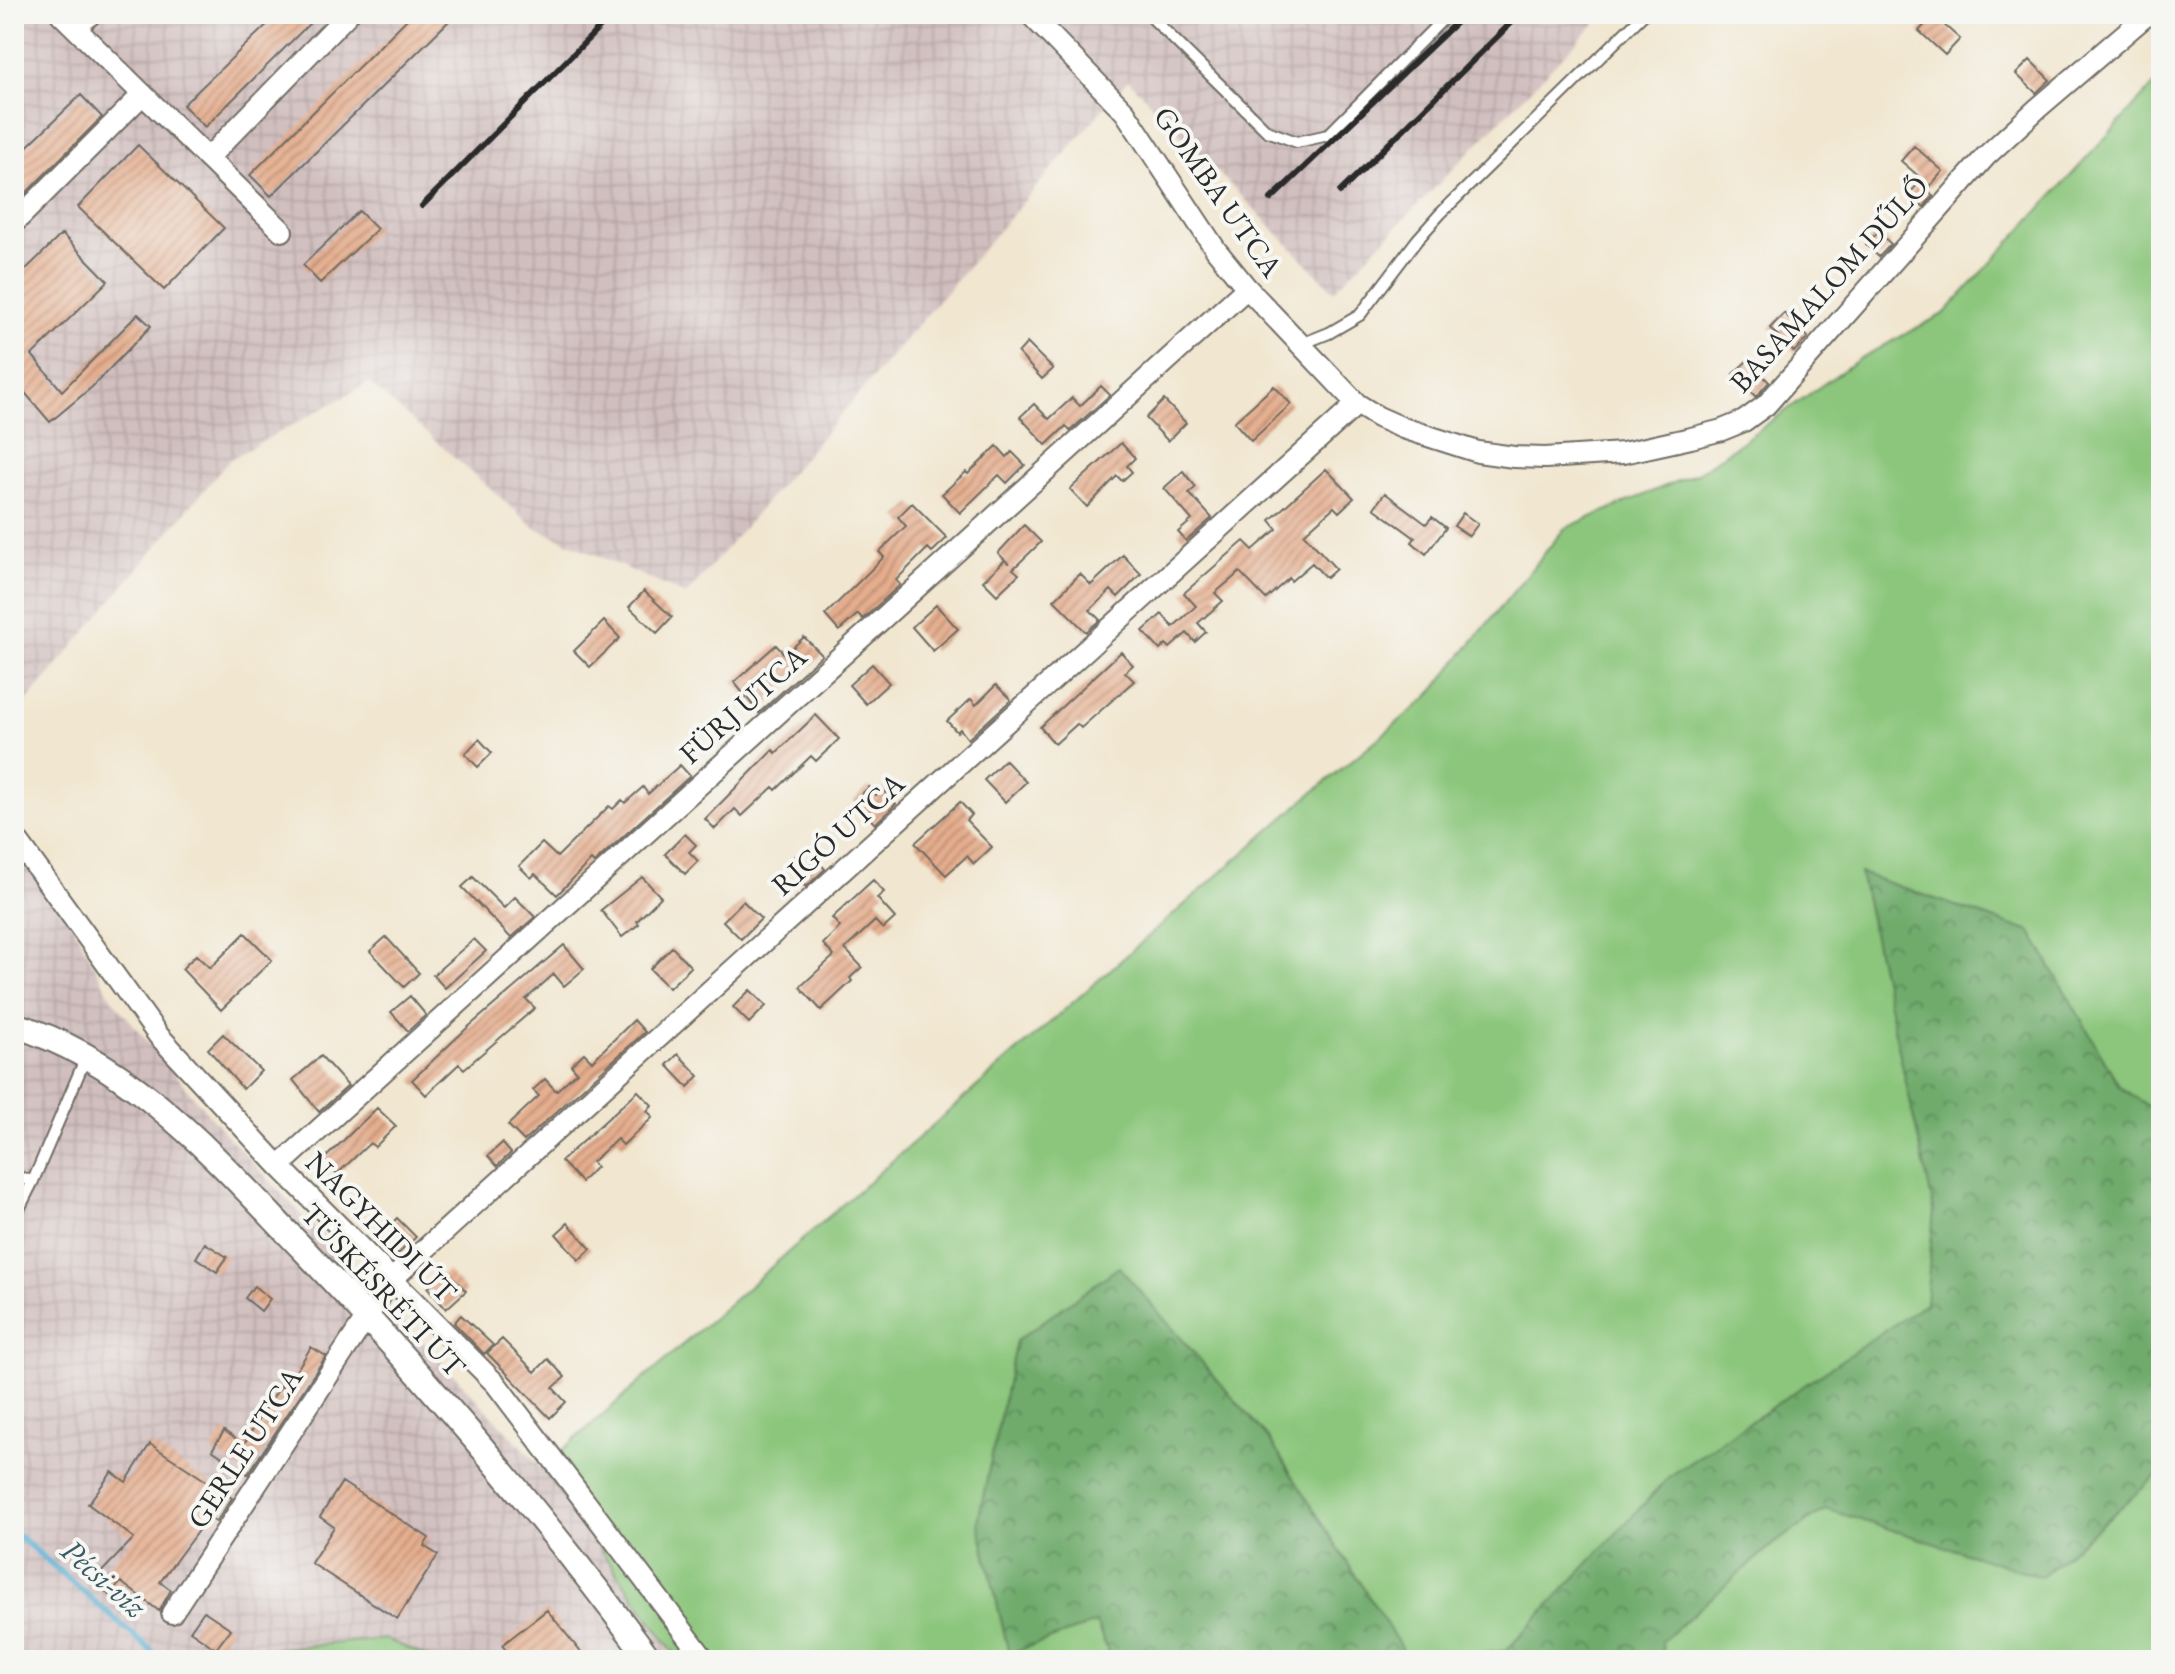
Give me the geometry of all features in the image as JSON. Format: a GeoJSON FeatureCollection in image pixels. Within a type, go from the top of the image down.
{"type":"FeatureCollection","features":[{"type":"Feature","properties":{"kind":"street"},"geometry":{"type":"LineString","coordinates":[[208,158],[348,14]]}},
{"type":"Feature","properties":{"kind":"street","name":"GOMBA UTCA"},"geometry":{"type":"LineString","coordinates":[[1030,14],[1125,112],[1216,250],[1299,345],[1357,404],[1403,428],[1445,442]]}},
{"type":"Feature","properties":{"kind":"street","name":"BASAMALOM DŰLŐ"},"geometry":{"type":"LineString","coordinates":[[1445,442],[1478,452],[1514,457],[1623,453],[1722,430],[1744,421],[1773,398],[1986,156],[2148,14]]}},
{"type":"Feature","properties":{"kind":"street"},"geometry":{"type":"LineString","coordinates":[[76,19],[143,94],[282,231]]}},
{"type":"Feature","properties":{"kind":"street"},"geometry":{"type":"LineString","coordinates":[[14,223],[143,94]]}},
{"type":"Feature","properties":{"kind":"street","name":"FÜRJ UTCA"},"geometry":{"type":"LineString","coordinates":[[279,1166],[1247,288]]}},
{"type":"Feature","properties":{"kind":"street","name":"RIGÓ UTCA"},"geometry":{"type":"LineString","coordinates":[[368,1317],[391,1280],[1357,404]]}},
{"type":"Feature","properties":{"kind":"street","name":"NAGYHIDI ÚT"},"geometry":{"type":"LineString","coordinates":[[14,836],[158,1035],[279,1166],[496,1384],[705,1660]]}},
{"type":"Feature","properties":{"kind":"street","name":"TÜSKÉSRÉTI ÚT"},"geometry":{"type":"LineString","coordinates":[[14,1025],[86,1057],[140,1092],[177,1122],[368,1317],[487,1451],[553,1531],[650,1660]]}},
{"type":"Feature","properties":{"kind":"street","name":"GERLE UTCA"},"geometry":{"type":"LineString","coordinates":[[172,1613],[368,1317]]}},
{"type":"Feature","properties":{"kind":"lane"},"geometry":{"type":"LineString","coordinates":[[1148,14],[1267,131],[1297,142],[1328,135],[1448,14]]}},
{"type":"Feature","properties":{"kind":"lane"},"geometry":{"type":"LineString","coordinates":[[1299,345],[1329,333],[1360,315],[1440,214],[1644,14]]}},
{"type":"Feature","properties":{"kind":"lane"},"geometry":{"type":"LineString","coordinates":[[14,1219],[86,1057]]}},
{"type":"Feature","properties":{"kind":"lane"},"geometry":{"type":"LineString","coordinates":[[14,1176],[33,1181]]}},
{"type":"Feature","properties":{"kind":"shaded area"},"geometry":{"type":"Polygon","coordinates":[[[14,14],[1604,14],[1334,291],[1128,80],[686,595],[534,527],[369,383],[230,459],[14,717],[14,14]]]}},
{"type":"Feature","properties":{"kind":"shaded area"},"geometry":{"type":"Polygon","coordinates":[[[14,814],[112,999],[220,1128],[542,1468],[679,1660],[434,1660],[386,1639],[190,1656],[187,1660],[14,1660],[14,814]]]}},
{"type":"Feature","properties":{"kind":"green space"},"geometry":{"type":"Polygon","coordinates":[[[2161,77],[2161,1660],[679,1660],[542,1468],[1305,799],[1427,698],[1565,528],[1699,472],[1859,359],[1945,313],[2161,77]]]}},
{"type":"Feature","properties":{"kind":"green space"},"geometry":{"type":"Polygon","coordinates":[[[1860,873],[2031,932],[2120,1087],[2161,1115],[2161,1472],[2041,1577],[1826,1509],[1772,1545],[1662,1641],[1663,1660],[1409,1660],[1506,1651],[1670,1476],[1926,1303],[1934,1210],[1860,873]]]}},
{"type":"Feature","properties":{"kind":"green space"},"geometry":{"type":"Polygon","coordinates":[[[1119,1267],[1269,1439],[1409,1660],[1102,1660],[1108,1651],[1096,1623],[1009,1654],[978,1521],[1016,1341],[1119,1267]]]}},
{"type":"Feature","properties":{"kind":"green space"},"geometry":{"type":"Polygon","coordinates":[[[386,1639],[434,1660],[187,1660],[189,1656],[386,1639]]]}},
{"type":"Feature","properties":{"kind":"building"},"geometry":{"type":"Polygon","coordinates":[[[278,14],[319,14],[205,127],[183,105],[278,14]]]}},
{"type":"Feature","properties":{"kind":"building"},"geometry":{"type":"Polygon","coordinates":[[[412,14],[456,14],[271,196],[250,175],[412,14]]]}},
{"type":"Feature","properties":{"kind":"building"},"geometry":{"type":"Polygon","coordinates":[[[1933,15],[1960,39],[1945,55],[1919,31],[1933,15]]]}},
{"type":"Feature","properties":{"kind":"building"},"geometry":{"type":"Polygon","coordinates":[[[2030,60],[2050,80],[2036,93],[2016,74],[2030,60]]]}},
{"type":"Feature","properties":{"kind":"building"},"geometry":{"type":"Polygon","coordinates":[[[81,95],[102,117],[14,205],[14,159],[81,95]]]}},
{"type":"Feature","properties":{"kind":"building"},"geometry":{"type":"Polygon","coordinates":[[[138,145],[224,228],[164,290],[78,207],[138,145]]]}},
{"type":"Feature","properties":{"kind":"building"},"geometry":{"type":"Polygon","coordinates":[[[1914,146],[1943,171],[1930,186],[1901,161],[1914,146]]]}},
{"type":"Feature","properties":{"kind":"building"},"geometry":{"type":"Polygon","coordinates":[[[1919,183],[1933,196],[1924,207],[1909,194],[1919,183]]]}},
{"type":"Feature","properties":{"kind":"building"},"geometry":{"type":"Polygon","coordinates":[[[359,211],[377,229],[320,283],[303,265],[359,211]]]}},
{"type":"Feature","properties":{"kind":"building"},"geometry":{"type":"Polygon","coordinates":[[[1878,232],[1891,244],[1879,257],[1866,245],[1878,232]]]}},
{"type":"Feature","properties":{"kind":"building"},"geometry":{"type":"Polygon","coordinates":[[[62,234],[108,281],[32,355],[62,391],[138,314],[151,326],[92,387],[50,422],[14,380],[14,281],[62,234]]]}},
{"type":"Feature","properties":{"kind":"building"},"geometry":{"type":"Polygon","coordinates":[[[1784,313],[1808,337],[1794,352],[1770,328],[1784,313]]]}},
{"type":"Feature","properties":{"kind":"building"},"geometry":{"type":"Polygon","coordinates":[[[1027,343],[1053,369],[1042,379],[1018,353],[1027,343]]]}},
{"type":"Feature","properties":{"kind":"building"},"geometry":{"type":"Polygon","coordinates":[[[1748,360],[1769,382],[1756,397],[1733,374],[1748,360]]]}},
{"type":"Feature","properties":{"kind":"building"},"geometry":{"type":"Polygon","coordinates":[[[1101,386],[1110,395],[1070,431],[1066,426],[1046,445],[1020,417],[1034,404],[1049,419],[1072,398],[1080,406],[1101,386]]]}},
{"type":"Feature","properties":{"kind":"building"},"geometry":{"type":"Polygon","coordinates":[[[1274,386],[1291,404],[1251,441],[1234,422],[1274,386]]]}},
{"type":"Feature","properties":{"kind":"building"},"geometry":{"type":"Polygon","coordinates":[[[1164,400],[1186,423],[1168,441],[1146,418],[1164,400]]]}},
{"type":"Feature","properties":{"kind":"building"},"geometry":{"type":"Polygon","coordinates":[[[1121,443],[1135,458],[1127,466],[1132,472],[1122,481],[1117,476],[1087,507],[1070,489],[1121,443]]]}},
{"type":"Feature","properties":{"kind":"building"},"geometry":{"type":"Polygon","coordinates":[[[997,446],[1007,457],[1012,452],[1025,465],[1007,483],[999,475],[960,513],[942,494],[997,446]]]}},
{"type":"Feature","properties":{"kind":"building"},"geometry":{"type":"Polygon","coordinates":[[[1326,469],[1354,498],[1339,512],[1334,507],[1304,534],[1336,569],[1326,578],[1312,563],[1266,599],[1240,572],[1215,593],[1223,601],[1198,623],[1206,632],[1195,642],[1187,633],[1170,648],[1166,644],[1160,650],[1143,631],[1162,614],[1173,627],[1196,606],[1184,593],[1244,541],[1253,550],[1277,529],[1270,520],[1326,469]]]}},
{"type":"Feature","properties":{"kind":"building"},"geometry":{"type":"Polygon","coordinates":[[[1183,471],[1196,487],[1189,493],[1212,518],[1186,541],[1178,532],[1192,520],[1164,488],[1183,471]]]}},
{"type":"Feature","properties":{"kind":"building"},"geometry":{"type":"Polygon","coordinates":[[[1385,493],[1426,524],[1432,517],[1446,528],[1426,554],[1412,542],[1415,538],[1374,508],[1385,493]]]}},
{"type":"Feature","properties":{"kind":"building"},"geometry":{"type":"Polygon","coordinates":[[[912,503],[947,538],[932,552],[928,548],[896,580],[900,585],[863,619],[858,614],[839,631],[825,615],[884,557],[879,552],[906,526],[898,517],[912,503]]]}},
{"type":"Feature","properties":{"kind":"building"},"geometry":{"type":"Polygon","coordinates":[[[1463,513],[1478,524],[1469,536],[1454,526],[1463,513]]]}},
{"type":"Feature","properties":{"kind":"building"},"geometry":{"type":"Polygon","coordinates":[[[1024,525],[1041,542],[1013,569],[1019,574],[997,595],[983,581],[1005,560],[998,553],[1024,525]]]}},
{"type":"Feature","properties":{"kind":"building"},"geometry":{"type":"Polygon","coordinates":[[[1123,555],[1141,574],[1118,597],[1111,590],[1090,610],[1100,620],[1086,632],[1054,600],[1080,574],[1091,585],[1123,555]]]}},
{"type":"Feature","properties":{"kind":"building"},"geometry":{"type":"Polygon","coordinates":[[[644,591],[672,617],[657,633],[629,607],[644,591]]]}},
{"type":"Feature","properties":{"kind":"building"},"geometry":{"type":"Polygon","coordinates":[[[936,605],[958,629],[933,651],[912,627],[936,605]]]}},
{"type":"Feature","properties":{"kind":"building"},"geometry":{"type":"Polygon","coordinates":[[[604,621],[620,638],[590,667],[574,651],[604,621]]]}},
{"type":"Feature","properties":{"kind":"building"},"geometry":{"type":"Polygon","coordinates":[[[804,637],[822,655],[759,713],[734,682],[776,645],[785,655],[804,637]]]}},
{"type":"Feature","properties":{"kind":"building"},"geometry":{"type":"Polygon","coordinates":[[[1121,652],[1133,665],[1125,672],[1134,681],[1081,728],[1077,724],[1055,744],[1040,727],[1121,652]]]}},
{"type":"Feature","properties":{"kind":"building"},"geometry":{"type":"Polygon","coordinates":[[[872,664],[889,683],[866,704],[849,685],[872,664]]]}},
{"type":"Feature","properties":{"kind":"building"},"geometry":{"type":"Polygon","coordinates":[[[996,685],[1011,700],[968,739],[960,729],[957,732],[947,721],[971,699],[976,705],[996,685]]]}},
{"type":"Feature","properties":{"kind":"building"},"geometry":{"type":"Polygon","coordinates":[[[816,715],[839,739],[816,761],[811,756],[776,790],[773,787],[742,816],[735,809],[715,829],[705,819],[773,750],[776,753],[816,715]]]}},
{"type":"Feature","properties":{"kind":"building"},"geometry":{"type":"Polygon","coordinates":[[[479,739],[492,753],[478,767],[465,754],[479,739]]]}},
{"type":"Feature","properties":{"kind":"building"},"geometry":{"type":"Polygon","coordinates":[[[1005,760],[1026,782],[1005,802],[984,780],[1005,760]]]}},
{"type":"Feature","properties":{"kind":"building"},"geometry":{"type":"Polygon","coordinates":[[[680,765],[690,776],[594,863],[591,860],[557,895],[535,874],[531,878],[519,866],[542,843],[557,857],[609,806],[613,809],[622,800],[625,803],[643,787],[648,794],[680,765]]]}},
{"type":"Feature","properties":{"kind":"building"},"geometry":{"type":"Polygon","coordinates":[[[869,787],[876,795],[882,789],[896,804],[875,824],[854,801],[869,787]]]}},
{"type":"Feature","properties":{"kind":"building"},"geometry":{"type":"Polygon","coordinates":[[[960,802],[972,815],[966,820],[992,847],[974,864],[967,856],[946,875],[915,843],[960,802]]]}},
{"type":"Feature","properties":{"kind":"building"},"geometry":{"type":"Polygon","coordinates":[[[685,834],[696,845],[689,852],[698,861],[685,874],[665,854],[685,834]]]}},
{"type":"Feature","properties":{"kind":"building"},"geometry":{"type":"Polygon","coordinates":[[[798,854],[809,866],[816,859],[825,869],[806,887],[786,865],[798,854]]]}},
{"type":"Feature","properties":{"kind":"building"},"geometry":{"type":"Polygon","coordinates":[[[473,877],[504,908],[515,897],[535,917],[511,938],[462,887],[473,877]]]}},
{"type":"Feature","properties":{"kind":"building"},"geometry":{"type":"Polygon","coordinates":[[[642,877],[661,897],[637,921],[639,924],[622,937],[601,910],[642,877]]]}},
{"type":"Feature","properties":{"kind":"building"},"geometry":{"type":"Polygon","coordinates":[[[873,880],[884,892],[877,898],[895,918],[883,929],[875,921],[845,949],[862,967],[850,978],[852,981],[821,1010],[800,987],[834,956],[823,944],[840,927],[832,918],[873,880]]]}},
{"type":"Feature","properties":{"kind":"building"},"geometry":{"type":"Polygon","coordinates":[[[743,901],[761,919],[741,939],[723,921],[743,901]]]}},
{"type":"Feature","properties":{"kind":"building"},"geometry":{"type":"Polygon","coordinates":[[[245,933],[272,960],[221,1010],[182,969],[196,955],[210,968],[245,933]]]}},
{"type":"Feature","properties":{"kind":"building"},"geometry":{"type":"Polygon","coordinates":[[[386,937],[419,973],[404,987],[370,951],[386,937]]]}},
{"type":"Feature","properties":{"kind":"building"},"geometry":{"type":"Polygon","coordinates":[[[474,939],[486,951],[445,988],[433,975],[474,939]]]}},
{"type":"Feature","properties":{"kind":"building"},"geometry":{"type":"Polygon","coordinates":[[[564,945],[584,969],[564,986],[554,974],[526,999],[535,1008],[464,1069],[459,1064],[426,1095],[412,1080],[564,945]]]}},
{"type":"Feature","properties":{"kind":"building"},"geometry":{"type":"Polygon","coordinates":[[[672,947],[691,967],[669,988],[650,969],[672,947]]]}},
{"type":"Feature","properties":{"kind":"building"},"geometry":{"type":"Polygon","coordinates":[[[750,990],[766,1006],[749,1023],[733,1007],[750,990]]]}},
{"type":"Feature","properties":{"kind":"building"},"geometry":{"type":"Polygon","coordinates":[[[410,996],[426,1015],[408,1031],[391,1012],[410,996]]]}},
{"type":"Feature","properties":{"kind":"building"},"geometry":{"type":"Polygon","coordinates":[[[634,1020],[645,1032],[524,1141],[508,1125],[539,1096],[533,1090],[545,1079],[556,1091],[577,1072],[571,1065],[584,1053],[592,1061],[634,1020]]]}},
{"type":"Feature","properties":{"kind":"building"},"geometry":{"type":"Polygon","coordinates":[[[223,1034],[261,1071],[243,1089],[208,1049],[223,1034]]]}},
{"type":"Feature","properties":{"kind":"building"},"geometry":{"type":"Polygon","coordinates":[[[678,1054],[699,1076],[688,1087],[667,1065],[678,1054]]]}},
{"type":"Feature","properties":{"kind":"building"},"geometry":{"type":"Polygon","coordinates":[[[321,1056],[348,1086],[319,1112],[293,1080],[321,1056]]]}},
{"type":"Feature","properties":{"kind":"building"},"geometry":{"type":"Polygon","coordinates":[[[638,1091],[652,1105],[647,1111],[653,1117],[623,1145],[617,1139],[592,1162],[596,1167],[581,1182],[561,1161],[638,1091]]]}},
{"type":"Feature","properties":{"kind":"building"},"geometry":{"type":"Polygon","coordinates":[[[377,1108],[396,1126],[375,1147],[370,1143],[337,1174],[323,1160],[377,1108]]]}},
{"type":"Feature","properties":{"kind":"building"},"geometry":{"type":"Polygon","coordinates":[[[502,1143],[511,1153],[497,1166],[488,1156],[502,1143]]]}},
{"type":"Feature","properties":{"kind":"building"},"geometry":{"type":"Polygon","coordinates":[[[397,1218],[416,1237],[397,1255],[379,1237],[397,1218]]]}},
{"type":"Feature","properties":{"kind":"building"},"geometry":{"type":"Polygon","coordinates":[[[568,1223],[591,1249],[579,1260],[556,1234],[568,1223]]]}},
{"type":"Feature","properties":{"kind":"building"},"geometry":{"type":"Polygon","coordinates":[[[205,1243],[227,1257],[217,1272],[196,1258],[205,1243]]]}},
{"type":"Feature","properties":{"kind":"building"},"geometry":{"type":"Polygon","coordinates":[[[447,1271],[466,1291],[446,1309],[428,1288],[447,1271]]]}},
{"type":"Feature","properties":{"kind":"building"},"geometry":{"type":"Polygon","coordinates":[[[254,1286],[270,1299],[261,1311],[245,1298],[254,1286]]]}},
{"type":"Feature","properties":{"kind":"building"},"geometry":{"type":"Polygon","coordinates":[[[461,1315],[493,1345],[484,1354],[454,1323],[461,1315]]]}},
{"type":"Feature","properties":{"kind":"building"},"geometry":{"type":"Polygon","coordinates":[[[502,1339],[535,1372],[548,1359],[565,1377],[553,1388],[566,1402],[550,1418],[487,1353],[502,1339]]]}},
{"type":"Feature","properties":{"kind":"building"},"geometry":{"type":"Polygon","coordinates":[[[311,1347],[326,1356],[248,1474],[212,1450],[224,1431],[244,1444],[264,1410],[281,1386],[285,1389],[311,1347]]]}},
{"type":"Feature","properties":{"kind":"building"},"geometry":{"type":"Polygon","coordinates":[[[150,1444],[232,1498],[216,1522],[208,1517],[160,1582],[171,1590],[159,1611],[121,1582],[109,1595],[94,1580],[134,1538],[88,1504],[112,1472],[126,1482],[150,1444]]]}},
{"type":"Feature","properties":{"kind":"building"},"geometry":{"type":"Polygon","coordinates":[[[342,1482],[429,1538],[424,1546],[438,1555],[397,1619],[311,1563],[334,1527],[320,1517],[342,1482]]]}},
{"type":"Feature","properties":{"kind":"building"},"geometry":{"type":"Polygon","coordinates":[[[547,1610],[587,1660],[513,1660],[502,1645],[547,1610]]]}},
{"type":"Feature","properties":{"kind":"building"},"geometry":{"type":"Polygon","coordinates":[[[204,1611],[231,1629],[216,1649],[190,1631],[204,1611]]]}},
{"type":"Feature","properties":{"kind":"waterway","name":"Pécsi-víz"},"geometry":{"type":"LineString","coordinates":[[14,1532],[162,1660]]}},
{"type":"Feature","properties":{"kind":"railway"},"geometry":{"type":"LineString","coordinates":[[422,206],[613,14]]}},
{"type":"Feature","properties":{"kind":"railway"},"geometry":{"type":"LineString","coordinates":[[1271,199],[1465,14]]}},
{"type":"Feature","properties":{"kind":"railway"},"geometry":{"type":"LineString","coordinates":[[1340,192],[1520,14]]}}]}
